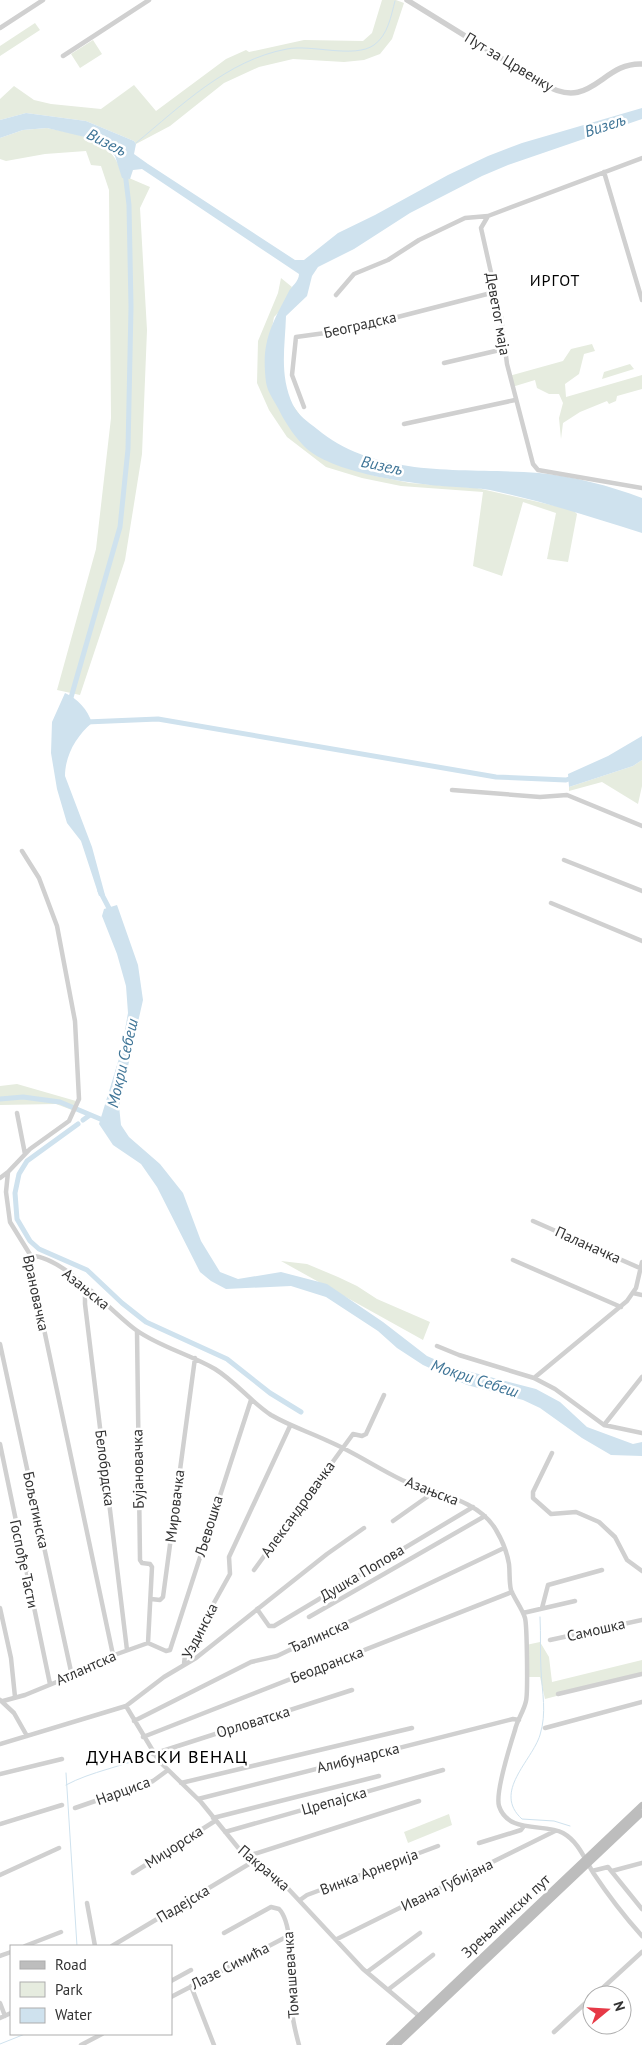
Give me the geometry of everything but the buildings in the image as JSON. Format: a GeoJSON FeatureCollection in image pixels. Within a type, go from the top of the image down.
{"type":"FeatureCollection","features":[{"type":"Feature","properties":{"kind":"main road","name":"Зрењанински пут"},"geometry":{"type":"LineString","coordinates":[[397,2045],[587,1861],[642,1805]]}},
{"type":"Feature","properties":{"kind":"main road","name":"Зрењанински пут"},"geometry":{"type":"LineString","coordinates":[[388,2045],[587,1861],[642,1813]]}},
{"type":"Feature","properties":{"kind":"street"},"geometry":{"type":"LineString","coordinates":[[0,28],[43,0]]}},
{"type":"Feature","properties":{"kind":"street"},"geometry":{"type":"LineString","coordinates":[[63,56],[149,0]]}},
{"type":"Feature","properties":{"kind":"street","name":"Пут за Црвенку"},"geometry":{"type":"LineString","coordinates":[[407,0],[543,84],[561,93],[576,94],[629,65],[642,64]]}},
{"type":"Feature","properties":{"kind":"street"},"geometry":{"type":"LineString","coordinates":[[336,295],[354,274],[388,260],[425,236],[472,216],[488,216],[642,158]]}},
{"type":"Feature","properties":{"kind":"street"},"geometry":{"type":"LineString","coordinates":[[604,172],[642,300]]}},
{"type":"Feature","properties":{"kind":"street","name":"Деветог маја"},"geometry":{"type":"LineString","coordinates":[[488,216],[482,224],[482,232],[495,292],[504,349],[515,400],[531,460],[536,469],[641,488]]}},
{"type":"Feature","properties":{"kind":"street","name":"Београдска"},"geometry":{"type":"LineString","coordinates":[[304,407],[292,376],[296,337],[347,330],[495,292]]}},
{"type":"Feature","properties":{"kind":"street"},"geometry":{"type":"LineString","coordinates":[[444,363],[504,349]]}},
{"type":"Feature","properties":{"kind":"street"},"geometry":{"type":"LineString","coordinates":[[404,424],[515,400]]}},
{"type":"Feature","properties":{"kind":"street"},"geometry":{"type":"LineString","coordinates":[[452,790],[540,797],[567,795],[642,826]]}},
{"type":"Feature","properties":{"kind":"street"},"geometry":{"type":"LineString","coordinates":[[0,1178],[25,1154],[65,1125],[78,1106],[75,1021],[57,926],[43,885],[22,852]]}},
{"type":"Feature","properties":{"kind":"street"},"geometry":{"type":"LineString","coordinates":[[564,860],[642,891]]}},
{"type":"Feature","properties":{"kind":"street"},"geometry":{"type":"LineString","coordinates":[[551,903],[642,941]]}},
{"type":"Feature","properties":{"kind":"street"},"geometry":{"type":"LineString","coordinates":[[17,1113],[25,1154]]}},
{"type":"Feature","properties":{"kind":"street","name":"Врановачка"},"geometry":{"type":"LineString","coordinates":[[8,1172],[6,1192],[10,1222],[31,1256],[32,1273],[113,1655]]}},
{"type":"Feature","properties":{"kind":"street","name":"Паланачка"},"geometry":{"type":"LineString","coordinates":[[533,1221],[641,1269]]}},
{"type":"Feature","properties":{"kind":"street","name":"Азањска"},"geometry":{"type":"LineString","coordinates":[[31,1256],[40,1257],[60,1268],[85,1286],[137,1331],[216,1370],[251,1400],[290,1426],[343,1448],[399,1479],[473,1507],[497,1530],[504,1548],[512,1592],[523,1613],[526,1624],[528,1693],[501,1778],[498,1798],[500,1808],[505,1814],[524,1826],[556,1830]]}},
{"type":"Feature","properties":{"kind":"street"},"geometry":{"type":"LineString","coordinates":[[513,1260],[621,1307]]}},
{"type":"Feature","properties":{"kind":"street"},"geometry":{"type":"LineString","coordinates":[[534,1378],[621,1307],[633,1293],[642,1262]]}},
{"type":"Feature","properties":{"kind":"street","name":"Белобрдска"},"geometry":{"type":"LineString","coordinates":[[85,1286],[85,1304],[127,1650]]}},
{"type":"Feature","properties":{"kind":"street"},"geometry":{"type":"LineString","coordinates":[[633,1293],[642,1295]]}},
{"type":"Feature","properties":{"kind":"street","name":"Бујановачка"},"geometry":{"type":"LineString","coordinates":[[137,1331],[140,1560],[142,1563],[152,1565],[151,1599]]}},
{"type":"Feature","properties":{"kind":"street","name":"Бољетинска"},"geometry":{"type":"LineString","coordinates":[[0,1344],[72,1676]]}},
{"type":"Feature","properties":{"kind":"street"},"geometry":{"type":"LineString","coordinates":[[437,1346],[459,1355],[534,1378],[555,1389],[604,1426],[642,1433]]}},
{"type":"Feature","properties":{"kind":"street","name":"Мировачка"},"geometry":{"type":"LineString","coordinates":[[151,1599],[160,1600],[163,1597],[195,1358]]}},
{"type":"Feature","properties":{"kind":"street"},"geometry":{"type":"LineString","coordinates":[[604,1426],[642,1376]]}},
{"type":"Feature","properties":{"kind":"street","name":"Александровачка"},"geometry":{"type":"LineString","coordinates":[[254,1570],[353,1434],[362,1436],[366,1434],[384,1395]]}},
{"type":"Feature","properties":{"kind":"street","name":"Љевошка"},"geometry":{"type":"LineString","coordinates":[[148,1643],[168,1651],[179,1623],[251,1400]]}},
{"type":"Feature","properties":{"kind":"street","name":"Уздинска"},"geometry":{"type":"LineString","coordinates":[[0,1744],[126,1706],[184,1664],[185,1655],[230,1574],[229,1558],[290,1426]]}},
{"type":"Feature","properties":{"kind":"street","name":"Госпође Тасти"},"geometry":{"type":"LineString","coordinates":[[0,1444],[50,1684]]}},
{"type":"Feature","properties":{"kind":"street"},"geometry":{"type":"LineString","coordinates":[[552,1453],[533,1492],[533,1498],[551,1514],[576,1512],[602,1524],[615,1537],[627,1560],[642,1571]]}},
{"type":"Feature","properties":{"kind":"street"},"geometry":{"type":"LineString","coordinates":[[393,1522],[434,1492]]}},
{"type":"Feature","properties":{"kind":"street","name":"Душка Попова"},"geometry":{"type":"LineString","coordinates":[[257,1609],[269,1626],[274,1626],[473,1507]]}},
{"type":"Feature","properties":{"kind":"street"},"geometry":{"type":"LineString","coordinates":[[309,1617],[484,1516]]}},
{"type":"Feature","properties":{"kind":"street"},"geometry":{"type":"LineString","coordinates":[[184,1664],[196,1658],[327,1554],[364,1528]]}},
{"type":"Feature","properties":{"kind":"street","name":"Ђалинска"},"geometry":{"type":"LineString","coordinates":[[134,1721],[251,1662],[277,1656],[504,1548]]}},
{"type":"Feature","properties":{"kind":"street"},"geometry":{"type":"LineString","coordinates":[[542,1608],[548,1585],[602,1570]]}},
{"type":"Feature","properties":{"kind":"street","name":"Беодранска"},"geometry":{"type":"LineString","coordinates":[[143,1737],[512,1592]]}},
{"type":"Feature","properties":{"kind":"street"},"geometry":{"type":"LineString","coordinates":[[148,1643],[151,1599]]}},
{"type":"Feature","properties":{"kind":"street"},"geometry":{"type":"LineString","coordinates":[[523,1613],[575,1601]]}},
{"type":"Feature","properties":{"kind":"street"},"geometry":{"type":"LineString","coordinates":[[0,1608],[11,1658],[15,1697]]}},
{"type":"Feature","properties":{"kind":"street","name":"Самошка"},"geometry":{"type":"LineString","coordinates":[[550,1640],[642,1620]]}},
{"type":"Feature","properties":{"kind":"street","name":"Атлантска"},"geometry":{"type":"LineString","coordinates":[[1,1700],[15,1697],[72,1676],[113,1655],[148,1643]]}},
{"type":"Feature","properties":{"kind":"street"},"geometry":{"type":"LineString","coordinates":[[558,1694],[642,1674]]}},
{"type":"Feature","properties":{"kind":"street","name":"Орловатска"},"geometry":{"type":"LineString","coordinates":[[153,1754],[352,1690]]}},
{"type":"Feature","properties":{"kind":"street"},"geometry":{"type":"LineString","coordinates":[[1,1700],[19,1720],[27,1736]]}},
{"type":"Feature","properties":{"kind":"street"},"geometry":{"type":"LineString","coordinates":[[545,1728],[642,1702]]}},
{"type":"Feature","properties":{"kind":"street","name":"Пакрачка"},"geometry":{"type":"LineString","coordinates":[[126,1706],[153,1754],[198,1799],[225,1832],[248,1856],[281,1881],[367,1972],[419,2016]]}},
{"type":"Feature","properties":{"kind":"street","name":"Алибунарска"},"geometry":{"type":"LineString","coordinates":[[198,1799],[504,1721],[519,1720]]}},
{"type":"Feature","properties":{"kind":"street"},"geometry":{"type":"LineString","coordinates":[[181,1783],[412,1728]]}},
{"type":"Feature","properties":{"kind":"street"},"geometry":{"type":"LineString","coordinates":[[0,1774],[62,1759]]}},
{"type":"Feature","properties":{"kind":"street","name":"Нарциса"},"geometry":{"type":"LineString","coordinates":[[75,1808],[153,1781],[168,1770]]}},
{"type":"Feature","properties":{"kind":"street","name":"Црепајска"},"geometry":{"type":"LineString","coordinates":[[225,1832],[443,1770]]}},
{"type":"Feature","properties":{"kind":"street","name":"Миџорска"},"geometry":{"type":"LineString","coordinates":[[134,1873],[214,1820],[379,1776]]}},
{"type":"Feature","properties":{"kind":"street"},"geometry":{"type":"LineString","coordinates":[[248,1856],[419,1801]]}},
{"type":"Feature","properties":{"kind":"street"},"geometry":{"type":"LineString","coordinates":[[0,1824],[62,1806]]}},
{"type":"Feature","properties":{"kind":"street"},"geometry":{"type":"LineString","coordinates":[[479,1843],[521,1830],[524,1826]]}},
{"type":"Feature","properties":{"kind":"street"},"geometry":{"type":"LineString","coordinates":[[556,1830],[568,1836],[587,1861],[592,1871],[642,1936]]}},
{"type":"Feature","properties":{"kind":"street","name":"Ивана Губијана"},"geometry":{"type":"LineString","coordinates":[[337,1940],[556,1830]]}},
{"type":"Feature","properties":{"kind":"street","name":"Винка Арнерија"},"geometry":{"type":"LineString","coordinates":[[300,1900],[307,1895],[438,1846]]}},
{"type":"Feature","properties":{"kind":"street"},"geometry":{"type":"LineString","coordinates":[[0,1875],[59,1848]]}},
{"type":"Feature","properties":{"kind":"street","name":"Падејска"},"geometry":{"type":"LineString","coordinates":[[114,1945],[254,1861]]}},
{"type":"Feature","properties":{"kind":"street"},"geometry":{"type":"LineString","coordinates":[[612,1871],[642,1863]]}},
{"type":"Feature","properties":{"kind":"street"},"geometry":{"type":"LineString","coordinates":[[592,1871],[606,1866],[642,1909]]}},
{"type":"Feature","properties":{"kind":"street"},"geometry":{"type":"LineString","coordinates":[[87,1903],[95,1945]]}},
{"type":"Feature","properties":{"kind":"street","name":"Томашевачка"},"geometry":{"type":"LineString","coordinates":[[224,1933],[273,1907],[278,1909],[284,1916],[288,1936],[292,2014],[299,2045]]}},
{"type":"Feature","properties":{"kind":"street"},"geometry":{"type":"LineString","coordinates":[[28,1945],[61,1932]]}},
{"type":"Feature","properties":{"kind":"street"},"geometry":{"type":"LineString","coordinates":[[367,1972],[420,1933]]}},
{"type":"Feature","properties":{"kind":"street","name":"Лазе Симића"},"geometry":{"type":"LineString","coordinates":[[172,1996],[288,1936]]}},
{"type":"Feature","properties":{"kind":"street"},"geometry":{"type":"LineString","coordinates":[[605,1985],[642,1952]]}},
{"type":"Feature","properties":{"kind":"street"},"geometry":{"type":"LineString","coordinates":[[389,1989],[433,1955]]}},
{"type":"Feature","properties":{"kind":"street"},"geometry":{"type":"LineString","coordinates":[[172,1980],[191,1970]]}},
{"type":"Feature","properties":{"kind":"street"},"geometry":{"type":"LineString","coordinates":[[191,1986],[214,2045]]}},
{"type":"Feature","properties":{"kind":"street"},"geometry":{"type":"LineString","coordinates":[[0,2003],[2,2017]]}},
{"type":"Feature","properties":{"kind":"street"},"geometry":{"type":"LineString","coordinates":[[554,2032],[582,2006]]}},
{"type":"Feature","properties":{"kind":"street"},"geometry":{"type":"LineString","coordinates":[[81,2045],[100,2035]]}},
{"type":"Feature","properties":{"kind":"green space"},"geometry":{"type":"Polygon","coordinates":[[[382,0],[396,0],[404,3],[392,39],[380,54],[364,60],[344,62],[293,59],[259,67],[224,83],[170,126],[136,144],[134,141],[86,121],[26,113],[0,120],[0,99],[14,86],[34,100],[51,104],[101,109],[134,85],[156,111],[226,59],[246,50],[249,52],[304,40],[363,41],[372,33],[382,0]]]}},
{"type":"Feature","properties":{"kind":"green space"},"geometry":{"type":"Polygon","coordinates":[[[35,23],[40,30],[0,56],[0,46],[35,23]]]}},
{"type":"Feature","properties":{"kind":"green space"},"geometry":{"type":"Polygon","coordinates":[[[93,40],[102,54],[80,68],[71,54],[93,40]]]}},
{"type":"Feature","properties":{"kind":"green space"},"geometry":{"type":"Polygon","coordinates":[[[47,128],[93,140],[111,153],[118,163],[122,175],[150,187],[140,208],[147,330],[142,454],[125,560],[80,695],[57,690],[96,549],[111,418],[109,190],[101,166],[91,165],[86,151],[45,154],[6,161],[0,159],[0,138],[23,130],[47,128]]]}},
{"type":"Feature","properties":{"kind":"green space"},"geometry":{"type":"Polygon","coordinates":[[[281,278],[292,287],[281,310],[274,317],[265,366],[334,463],[375,476],[410,483],[477,488],[573,510],[577,514],[568,562],[547,559],[556,513],[523,502],[502,576],[473,566],[483,492],[401,486],[362,478],[326,467],[287,437],[269,410],[257,383],[258,341],[278,293],[281,278]]]}},
{"type":"Feature","properties":{"kind":"green space"},"geometry":{"type":"Polygon","coordinates":[[[592,344],[595,351],[584,354],[579,374],[565,384],[566,397],[642,375],[642,389],[617,396],[616,401],[609,404],[607,401],[580,412],[563,423],[561,439],[559,418],[563,403],[559,394],[549,394],[537,388],[535,380],[512,387],[509,376],[563,361],[571,349],[592,344]]]}},
{"type":"Feature","properties":{"kind":"green space"},"geometry":{"type":"Polygon","coordinates":[[[630,364],[634,369],[602,379],[604,372],[630,364]]]}},
{"type":"Feature","properties":{"kind":"green space"},"geometry":{"type":"Polygon","coordinates":[[[642,760],[642,786],[638,804],[602,782],[569,791],[569,787],[633,766],[642,760]]]}},
{"type":"Feature","properties":{"kind":"green space"},"geometry":{"type":"Polygon","coordinates":[[[17,1084],[76,1101],[72,1110],[56,1104],[0,1105],[0,1086],[17,1084]]]}},
{"type":"Feature","properties":{"kind":"green space"},"geometry":{"type":"Polygon","coordinates":[[[281,1261],[307,1264],[357,1286],[377,1299],[430,1322],[423,1340],[281,1261]]]}},
{"type":"Feature","properties":{"kind":"green space"},"geometry":{"type":"Polygon","coordinates":[[[540,1642],[549,1657],[552,1682],[642,1660],[642,1674],[545,1699],[540,1677],[527,1677],[526,1645],[540,1642]]]}},
{"type":"Feature","properties":{"kind":"green space"},"geometry":{"type":"Polygon","coordinates":[[[449,1814],[452,1825],[408,1843],[404,1832],[449,1814]]]}},
{"type":"Feature","properties":{"kind":"water","name":"Визељ"},"geometry":{"type":"Polygon","coordinates":[[[642,108],[642,119],[508,165],[482,176],[410,213],[354,249],[318,267],[312,276],[307,296],[286,316],[284,372],[293,405],[300,415],[341,445],[367,457],[423,468],[511,471],[565,476],[604,486],[642,498],[642,533],[509,494],[486,489],[420,484],[378,477],[320,458],[307,449],[292,432],[270,394],[266,382],[266,345],[272,325],[299,274],[142,169],[133,170],[130,179],[122,178],[115,156],[97,140],[47,128],[23,130],[0,138],[0,120],[26,113],[86,121],[134,141],[136,144],[134,154],[148,164],[295,260],[304,260],[338,233],[488,156],[522,143],[642,108]]]}},
{"type":"Feature","properties":{"kind":"water"},"geometry":{"type":"Polygon","coordinates":[[[65,693],[82,705],[92,723],[72,747],[67,761],[65,776],[92,847],[105,895],[99,896],[81,841],[67,823],[57,789],[51,753],[52,722],[65,693]]]}},
{"type":"Feature","properties":{"kind":"water"},"geometry":{"type":"Polygon","coordinates":[[[642,736],[642,760],[633,766],[569,787],[568,774],[608,756],[642,736]]]}},
{"type":"Feature","properties":{"kind":"water"},"geometry":{"type":"Polygon","coordinates":[[[117,905],[138,965],[143,1000],[119,1106],[121,1125],[129,1137],[160,1164],[183,1193],[201,1241],[220,1272],[238,1279],[281,1272],[327,1284],[383,1322],[427,1356],[452,1367],[536,1389],[560,1402],[587,1427],[633,1444],[642,1442],[642,1456],[611,1455],[582,1438],[540,1408],[523,1400],[467,1385],[423,1365],[397,1348],[378,1331],[326,1297],[291,1286],[226,1289],[211,1281],[200,1272],[157,1187],[141,1164],[113,1145],[99,1124],[121,1052],[128,1013],[126,986],[117,954],[102,916],[104,909],[117,905]]]}},
{"type":"Feature","properties":{"kind":"waterway","name":"Визељ"},"geometry":{"type":"LineString","coordinates":[[136,143],[206,86],[244,63],[287,49],[308,48],[355,51],[374,45],[386,31],[395,1]]}},
{"type":"Feature","properties":{"kind":"waterway"},"geometry":{"type":"LineString","coordinates":[[70,701],[120,527],[128,449],[131,307],[129,205],[125,172]]}},
{"type":"Feature","properties":{"kind":"waterway"},"geometry":{"type":"LineString","coordinates":[[86,722],[158,719],[496,777],[566,780],[575,777]]}},
{"type":"Feature","properties":{"kind":"waterway","name":"Мокри Себеш"},"geometry":{"type":"LineString","coordinates":[[100,891],[111,912]]}},
{"type":"Feature","properties":{"kind":"waterway"},"geometry":{"type":"LineString","coordinates":[[0,1099],[23,1097],[60,1102],[105,1121]]}},
{"type":"Feature","properties":{"kind":"waterway"},"geometry":{"type":"LineString","coordinates":[[83,1120],[90,1115]]}},
{"type":"Feature","properties":{"kind":"waterway"},"geometry":{"type":"LineString","coordinates":[[78,1124],[27,1161],[19,1174],[15,1193],[17,1219],[30,1241],[39,1249],[87,1270],[122,1303],[146,1322],[227,1359],[270,1393],[301,1412]]}},
{"type":"Feature","properties":{"kind":"waterway"},"geometry":{"type":"LineString","coordinates":[[540,1617],[544,1710],[542,1727],[536,1745],[512,1787],[511,1798],[514,1809],[522,1819],[554,1821],[570,1826]]}},
{"type":"Feature","properties":{"kind":"waterway"},"geometry":{"type":"LineString","coordinates":[[66,1785],[86,1776],[149,1755]]}},
{"type":"Feature","properties":{"kind":"waterway"},"geometry":{"type":"LineString","coordinates":[[66,1773],[77,1945]]}},
{"type":"Feature","properties":{"kind":"waterway"},"geometry":{"type":"LineString","coordinates":[[0,2044],[22,2035]]}},
{"type":"Feature","properties":{"kind":"district","name":"ИРГОТ"},"geometry":{"type":"Point","coordinates":[555,280]}},
{"type":"Feature","properties":{"kind":"district","name":"ДУНАВСКИ ВЕНАЦ"},"geometry":{"type":"Point","coordinates":[167,1757]}}]}
